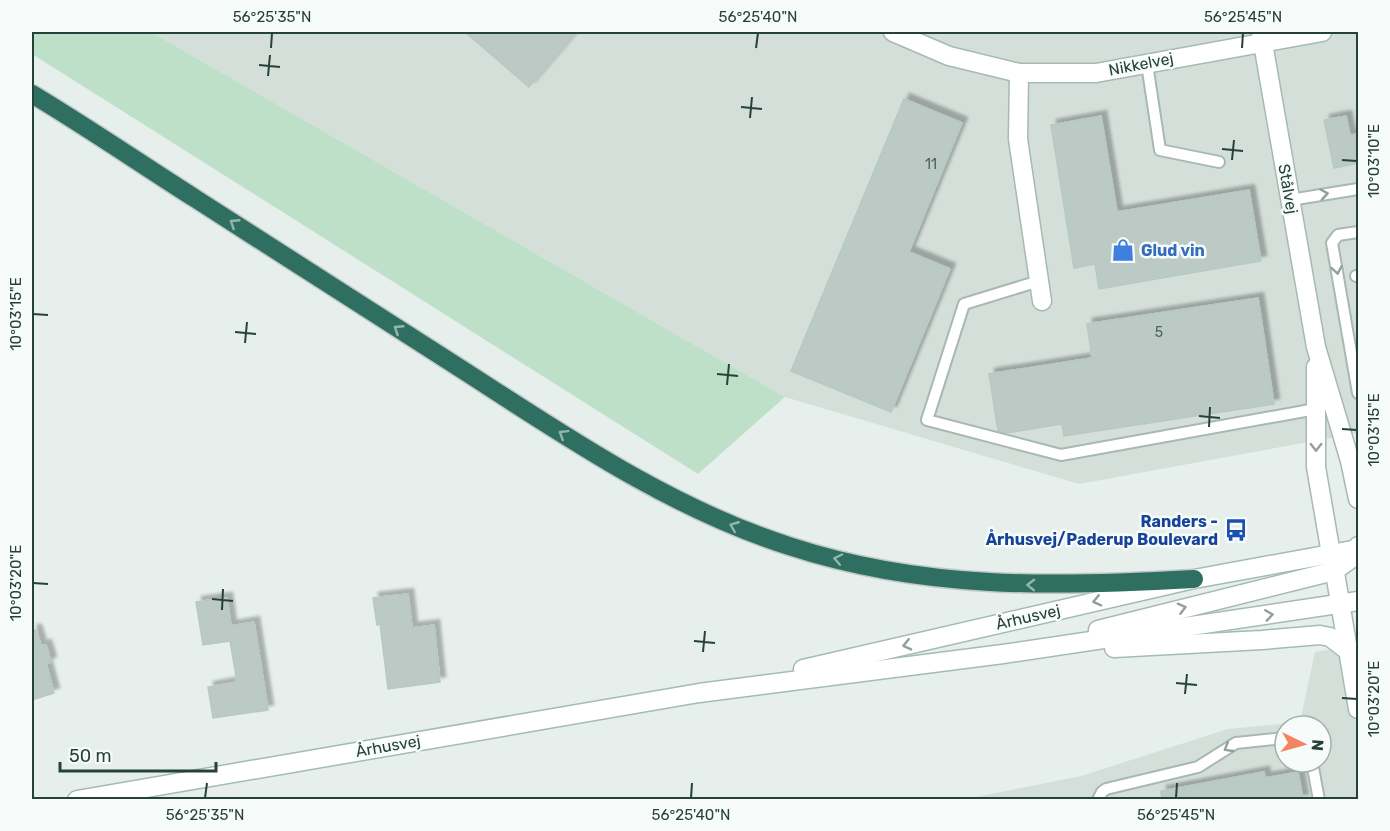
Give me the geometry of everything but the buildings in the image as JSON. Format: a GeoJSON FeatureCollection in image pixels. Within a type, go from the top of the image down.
{"type":"FeatureCollection","features":[{"type":"Feature","properties":{"kind":"highway"},"geometry":{"type":"LineString","coordinates":[[32,94],[560,433],[668,495],[731,525],[826,557],[904,572],[969,581],[1026,585],[1096,585],[1194,579]]}},
{"type":"Feature","properties":{"kind":"main road","name":"Nikkelvej"},"geometry":{"type":"LineString","coordinates":[[893,32],[949,56],[1019,73],[1096,73],[1262,37],[1322,32]]}},
{"type":"Feature","properties":{"kind":"main road","name":"Stålvej"},"geometry":{"type":"LineString","coordinates":[[1262,37],[1316,347],[1350,460],[1359,499]]}},
{"type":"Feature","properties":{"kind":"main road"},"geometry":{"type":"LineString","coordinates":[[1019,73],[1018,139],[1042,301]]}},
{"type":"Feature","properties":{"kind":"main road","name":"Stålvej"},"geometry":{"type":"LineString","coordinates":[[1316,347],[1316,467],[1333,563],[1349,602],[1347,650],[1359,709]]}},
{"type":"Feature","properties":{"kind":"main road","name":"Århusvej"},"geometry":{"type":"LineString","coordinates":[[699,693],[1194,579],[1333,563],[1358,548]]}},
{"type":"Feature","properties":{"kind":"main road"},"geometry":{"type":"LineString","coordinates":[[1003,654],[1333,563]]}},
{"type":"Feature","properties":{"kind":"main road"},"geometry":{"type":"LineString","coordinates":[[1349,602],[1359,585]]}},
{"type":"Feature","properties":{"kind":"main road","name":"Århusvej"},"geometry":{"type":"LineString","coordinates":[[77,800],[699,693],[1003,654],[1349,602]]}},
{"type":"Feature","properties":{"kind":"main road"},"geometry":{"type":"LineString","coordinates":[[1003,654],[1320,635],[1330,637],[1347,650]]}},
{"type":"Feature","properties":{"kind":"lane"},"geometry":{"type":"LineString","coordinates":[[1147,63],[1160,150],[1219,162]]}},
{"type":"Feature","properties":{"kind":"lane"},"geometry":{"type":"LineString","coordinates":[[1290,200],[1359,189]]}},
{"type":"Feature","properties":{"kind":"lane"},"geometry":{"type":"LineString","coordinates":[[1359,232],[1338,235],[1332,243],[1359,393]]}},
{"type":"Feature","properties":{"kind":"lane"},"geometry":{"type":"LineString","coordinates":[[1039,281],[964,304],[927,420],[1061,455],[1316,409]]}},
{"type":"Feature","properties":{"kind":"lane"},"geometry":{"type":"LineString","coordinates":[[1098,800],[1102,792],[1107,789],[1197,767],[1236,743],[1273,739]]}},
{"type":"Feature","properties":{"kind":"lane"},"geometry":{"type":"LineString","coordinates":[[1314,774],[1319,800]]}},
{"type":"Feature","properties":{"kind":"shaded area"},"geometry":{"type":"Polygon","coordinates":[[[151,32],[1358,32],[1358,433],[1079,484],[785,397],[151,32]]]}},
{"type":"Feature","properties":{"kind":"shaded area"},"geometry":{"type":"Polygon","coordinates":[[[1358,644],[1358,799],[961,800],[1081,776],[1228,729],[1273,725],[1273,774],[1333,774],[1333,714],[1302,714],[1315,652],[1358,644]]]}},
{"type":"Feature","properties":{"kind":"green space"},"geometry":{"type":"Polygon","coordinates":[[[32,32],[151,32],[785,397],[698,474],[32,54],[32,32]]]}},
{"type":"Feature","properties":{"kind":"place","name":"Glud vin"},"geometry":{"type":"Point","coordinates":[1123,250]}},
{"type":"Feature","properties":{"kind":"place","name":"Randers - Århusvej/Paderup Boulevard"},"geometry":{"type":"Point","coordinates":[1236,530]}}]}
